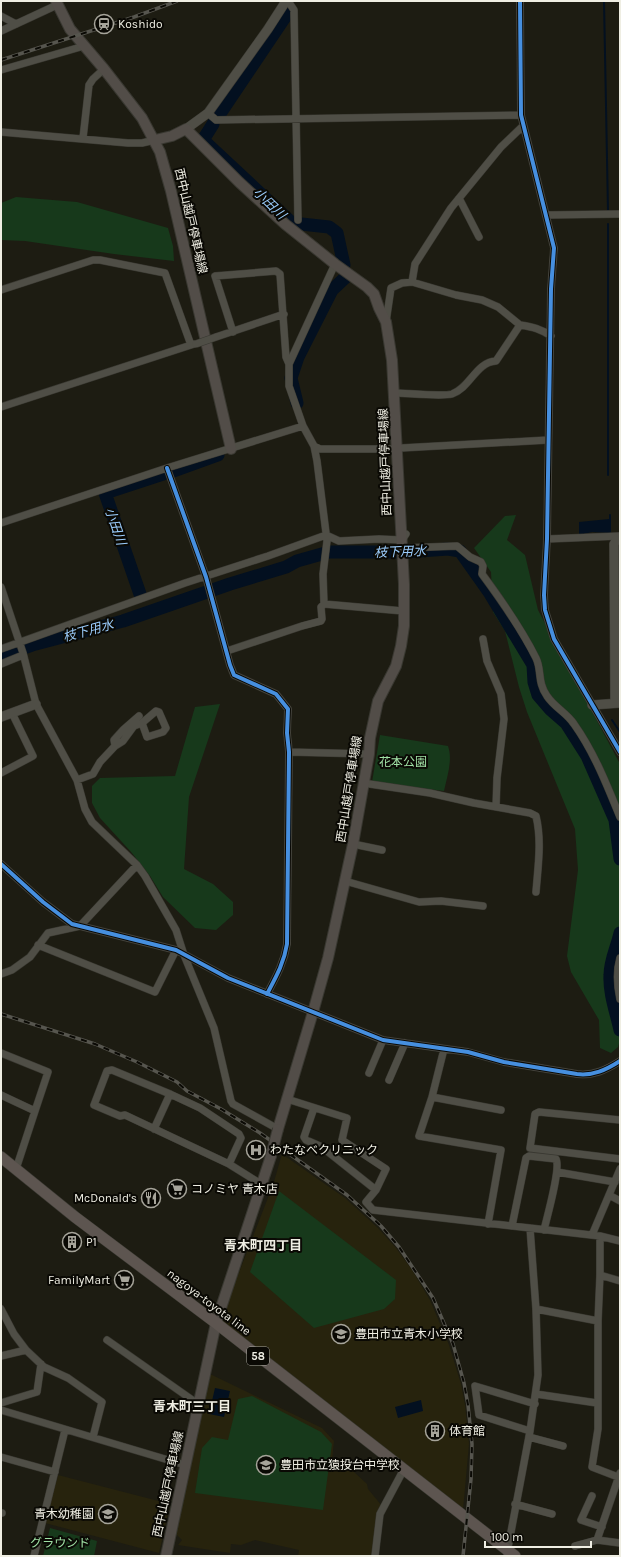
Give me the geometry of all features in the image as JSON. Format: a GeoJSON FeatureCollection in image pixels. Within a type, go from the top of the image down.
{"type":"FeatureCollection","features":[{"type":"Feature","properties":{"kind":"main road","name":"西中山越戸停車場線"},"geometry":{"type":"LineString","coordinates":[[56,3],[70,29],[104,69],[142,118],[160,152],[171,191],[231,449]]}},
{"type":"Feature","properties":{"kind":"main road","name":"西中山越戸停車場線"},"geometry":{"type":"LineString","coordinates":[[166,1556],[216,1323],[271,1156],[313,1012],[353,844],[369,754],[370,738],[378,701],[396,666],[404,626],[403,545],[395,392],[386,322],[374,294],[361,282],[335,264],[296,233],[254,196],[186,129]]}},
{"type":"Feature","properties":{"kind":"main road"},"geometry":{"type":"LineString","coordinates":[[155,140],[172,136],[186,129]]}},
{"type":"Feature","properties":{"kind":"main road","name":"nagoya-toyota line"},"geometry":{"type":"LineString","coordinates":[[1,1157],[40,1189],[404,1469],[510,1554]]}},
{"type":"Feature","properties":{"kind":"street"},"geometry":{"type":"LineString","coordinates":[[186,129],[208,113],[287,1],[294,10],[298,220]]}},
{"type":"Feature","properties":{"kind":"street"},"geometry":{"type":"LineString","coordinates":[[520,1],[521,115],[554,248],[551,290],[552,336],[548,440],[547,539],[544,595],[545,610],[554,639],[620,752]]}},
{"type":"Feature","properties":{"kind":"street"},"geometry":{"type":"LineString","coordinates":[[1,31],[56,3]]}},
{"type":"Feature","properties":{"kind":"street"},"geometry":{"type":"LineString","coordinates":[[1,16],[16,24]]}},
{"type":"Feature","properties":{"kind":"street"},"geometry":{"type":"LineString","coordinates":[[1,70],[84,46]]}},
{"type":"Feature","properties":{"kind":"street"},"geometry":{"type":"LineString","coordinates":[[83,138],[90,85],[93,79],[104,69]]}},
{"type":"Feature","properties":{"kind":"street"},"geometry":{"type":"LineString","coordinates":[[208,113],[216,120],[521,115]]}},
{"type":"Feature","properties":{"kind":"street"},"geometry":{"type":"LineString","coordinates":[[412,282],[415,264],[459,198],[500,147],[523,126]]}},
{"type":"Feature","properties":{"kind":"street"},"geometry":{"type":"LineString","coordinates":[[1,132],[128,143],[142,143],[155,140]]}},
{"type":"Feature","properties":{"kind":"street"},"geometry":{"type":"LineString","coordinates":[[459,198],[479,237]]}},
{"type":"Feature","properties":{"kind":"street"},"geometry":{"type":"LineString","coordinates":[[547,215],[620,214]]}},
{"type":"Feature","properties":{"kind":"street"},"geometry":{"type":"LineString","coordinates":[[1,290],[93,260],[100,260],[165,273],[193,345]]}},
{"type":"Feature","properties":{"kind":"street"},"geometry":{"type":"LineString","coordinates":[[289,364],[335,264]]}},
{"type":"Feature","properties":{"kind":"street"},"geometry":{"type":"LineString","coordinates":[[227,651],[321,621],[321,607],[324,604],[323,574],[326,547],[321,489],[314,446],[303,426],[289,386],[289,364],[286,357],[280,274],[276,271],[215,276],[232,332]]}},
{"type":"Feature","properties":{"kind":"street"},"geometry":{"type":"LineString","coordinates":[[386,322],[391,288],[402,283],[412,282],[456,295],[482,300],[498,307],[520,325],[542,330],[552,336]]}},
{"type":"Feature","properties":{"kind":"street"},"geometry":{"type":"LineString","coordinates":[[1,407],[284,314]]}},
{"type":"Feature","properties":{"kind":"street"},"geometry":{"type":"LineString","coordinates":[[395,392],[452,394],[469,381],[488,361],[496,361],[520,325]]}},
{"type":"Feature","properties":{"kind":"street"},"geometry":{"type":"LineString","coordinates":[[1,523],[167,468],[303,426]]}},
{"type":"Feature","properties":{"kind":"street"},"geometry":{"type":"LineString","coordinates":[[314,446],[320,449],[398,449],[548,440]]}},
{"type":"Feature","properties":{"kind":"street"},"geometry":{"type":"LineString","coordinates":[[167,468],[211,594],[234,675],[276,694],[288,709],[287,944],[281,969],[267,994]]}},
{"type":"Feature","properties":{"kind":"street"},"geometry":{"type":"LineString","coordinates":[[1,649],[20,644],[206,581],[326,535],[340,541],[379,539],[403,545],[457,546],[470,557],[481,562],[483,566],[482,574],[506,606],[537,660],[540,681],[545,693],[555,706],[574,723],[587,744],[602,772],[620,817]]}},
{"type":"Feature","properties":{"kind":"street"},"geometry":{"type":"LineString","coordinates":[[547,539],[620,537]]}},
{"type":"Feature","properties":{"kind":"street"},"geometry":{"type":"LineString","coordinates":[[592,705],[618,703],[614,544],[620,537]]}},
{"type":"Feature","properties":{"kind":"street"},"geometry":{"type":"LineString","coordinates":[[1,587],[20,644],[36,704],[77,780],[88,816],[92,822],[137,865],[145,876],[176,930],[184,955],[214,1028],[231,1101],[233,1104],[278,1129]]}},
{"type":"Feature","properties":{"kind":"street"},"geometry":{"type":"LineString","coordinates":[[324,604],[403,611]]}},
{"type":"Feature","properties":{"kind":"street"},"geometry":{"type":"LineString","coordinates":[[483,639],[487,661],[500,694],[504,719],[497,778],[496,807]]}},
{"type":"Feature","properties":{"kind":"street"},"geometry":{"type":"LineString","coordinates":[[1,664],[23,655]]}},
{"type":"Feature","properties":{"kind":"street"},"geometry":{"type":"LineString","coordinates":[[1,717],[36,704]]}},
{"type":"Feature","properties":{"kind":"street"},"geometry":{"type":"LineString","coordinates":[[1,773],[33,756],[12,713]]}},
{"type":"Feature","properties":{"kind":"street"},"geometry":{"type":"LineString","coordinates":[[77,780],[93,774],[100,762],[115,746],[123,741],[140,720]]}},
{"type":"Feature","properties":{"kind":"street"},"geometry":{"type":"LineString","coordinates":[[289,752],[369,754]]}},
{"type":"Feature","properties":{"kind":"street"},"geometry":{"type":"LineString","coordinates":[[363,784],[430,793],[530,813],[536,816],[540,844],[536,892]]}},
{"type":"Feature","properties":{"kind":"street"},"geometry":{"type":"LineString","coordinates":[[353,844],[382,850]]}},
{"type":"Feature","properties":{"kind":"street"},"geometry":{"type":"LineString","coordinates":[[1,864],[44,902],[72,924],[176,950],[228,978],[383,1040],[468,1052],[528,1067],[586,1075],[605,1070],[620,1061]]}},
{"type":"Feature","properties":{"kind":"street"},"geometry":{"type":"LineString","coordinates":[[1,974],[21,964],[30,957],[48,933],[80,926],[137,865]]}},
{"type":"Feature","properties":{"kind":"street"},"geometry":{"type":"LineString","coordinates":[[345,881],[419,902],[441,901],[483,906]]}},
{"type":"Feature","properties":{"kind":"street"},"geometry":{"type":"LineString","coordinates":[[38,945],[155,992],[176,950]]}},
{"type":"Feature","properties":{"kind":"street"},"geometry":{"type":"LineString","coordinates":[[620,958],[617,986],[620,999]]}},
{"type":"Feature","properties":{"kind":"street"},"geometry":{"type":"LineString","coordinates":[[369,1073],[383,1040]]}},
{"type":"Feature","properties":{"kind":"street"},"geometry":{"type":"LineString","coordinates":[[389,1080],[405,1043]]}},
{"type":"Feature","properties":{"kind":"street"},"geometry":{"type":"LineString","coordinates":[[444,1049],[432,1097],[419,1136],[501,1150],[488,1224]]}},
{"type":"Feature","properties":{"kind":"street"},"geometry":{"type":"LineString","coordinates":[[1,1053],[48,1072],[16,1168]]}},
{"type":"Feature","properties":{"kind":"street"},"geometry":{"type":"LineString","coordinates":[[229,1164],[241,1138],[239,1134],[200,1108],[112,1070],[107,1071],[94,1105],[120,1116],[125,1115],[154,1128],[229,1164],[261,1184]]}},
{"type":"Feature","properties":{"kind":"street"},"geometry":{"type":"LineString","coordinates":[[154,1128],[170,1094]]}},
{"type":"Feature","properties":{"kind":"street"},"geometry":{"type":"LineString","coordinates":[[1,1095],[35,1110]]}},
{"type":"Feature","properties":{"kind":"street"},"geometry":{"type":"LineString","coordinates":[[432,1097],[501,1110]]}},
{"type":"Feature","properties":{"kind":"street"},"geometry":{"type":"LineString","coordinates":[[287,1099],[347,1118],[342,1140],[386,1169],[376,1190],[366,1202],[373,1210],[600,1236],[620,1241]]}},
{"type":"Feature","properties":{"kind":"street"},"geometry":{"type":"LineString","coordinates":[[314,1108],[304,1138],[322,1147],[376,1190]]}},
{"type":"Feature","properties":{"kind":"street"},"geometry":{"type":"LineString","coordinates":[[620,1120],[539,1112],[535,1114],[530,1148],[620,1159]]}},
{"type":"Feature","properties":{"kind":"street"},"geometry":{"type":"LineString","coordinates":[[512,1226],[526,1158],[529,1156],[556,1159],[558,1162],[557,1172],[544,1230]]}},
{"type":"Feature","properties":{"kind":"street"},"geometry":{"type":"LineString","coordinates":[[592,1235],[620,1169]]}},
{"type":"Feature","properties":{"kind":"street"},"geometry":{"type":"LineString","coordinates":[[557,1172],[615,1182]]}},
{"type":"Feature","properties":{"kind":"street"},"geometry":{"type":"LineString","coordinates":[[609,1195],[620,1201]]}},
{"type":"Feature","properties":{"kind":"street"},"geometry":{"type":"LineString","coordinates":[[510,1554],[515,1504],[529,1434],[538,1375],[536,1309],[530,1228]]}},
{"type":"Feature","properties":{"kind":"street"},"geometry":{"type":"LineString","coordinates":[[597,1540],[619,1474],[592,1467],[598,1429],[597,1403],[600,1236]]}},
{"type":"Feature","properties":{"kind":"street"},"geometry":{"type":"LineString","coordinates":[[600,1275],[620,1281]]}},
{"type":"Feature","properties":{"kind":"street"},"geometry":{"type":"LineString","coordinates":[[536,1309],[598,1321]]}},
{"type":"Feature","properties":{"kind":"street"},"geometry":{"type":"LineString","coordinates":[[1,1311],[14,1334],[26,1350],[44,1367],[68,1378],[102,1402],[93,1438]]}},
{"type":"Feature","properties":{"kind":"street"},"geometry":{"type":"LineString","coordinates":[[107,1340],[198,1404]]}},
{"type":"Feature","properties":{"kind":"street"},"geometry":{"type":"LineString","coordinates":[[1,1356],[26,1350]]}},
{"type":"Feature","properties":{"kind":"street"},"geometry":{"type":"LineString","coordinates":[[1,1403],[37,1392],[41,1364]]}},
{"type":"Feature","properties":{"kind":"street"},"geometry":{"type":"LineString","coordinates":[[534,1404],[475,1386],[479,1415],[563,1446]]}},
{"type":"Feature","properties":{"kind":"street"},"geometry":{"type":"LineString","coordinates":[[536,1394],[597,1403]]}},
{"type":"Feature","properties":{"kind":"street"},"geometry":{"type":"LineString","coordinates":[[1,1410],[185,1465]]}},
{"type":"Feature","properties":{"kind":"street"},"geometry":{"type":"LineString","coordinates":[[34,1556],[65,1430]]}},
{"type":"Feature","properties":{"kind":"street"},"geometry":{"type":"LineString","coordinates":[[1,1458],[55,1472]]}},
{"type":"Feature","properties":{"kind":"street"},"geometry":{"type":"LineString","coordinates":[[375,1556],[380,1514],[404,1469]]}},
{"type":"Feature","properties":{"kind":"street"},"geometry":{"type":"LineString","coordinates":[[592,1496],[581,1520],[602,1527]]}},
{"type":"Feature","properties":{"kind":"street"},"geometry":{"type":"LineString","coordinates":[[515,1504],[552,1514]]}},
{"type":"Feature","properties":{"kind":"street"},"geometry":{"type":"LineString","coordinates":[[575,1546],[597,1540],[620,1542]]}},
{"type":"Feature","properties":{"kind":"shaded area","name":"豊田市立青木小学校"},"geometry":{"type":"Polygon","coordinates":[[[282,1154],[345,1198],[378,1228],[396,1248],[412,1270],[430,1300],[449,1345],[461,1384],[465,1405],[469,1444],[463,1510],[223,1324],[222,1316],[273,1185],[282,1154]]]}},
{"type":"Feature","properties":{"kind":"shaded area","name":"豊田市立猿投台中学校"},"geometry":{"type":"Polygon","coordinates":[[[210,1374],[322,1428],[334,1441],[332,1461],[354,1468],[354,1472],[367,1484],[368,1489],[382,1506],[373,1556],[298,1556],[299,1550],[255,1540],[241,1545],[231,1544],[230,1553],[178,1545],[182,1540],[174,1532],[210,1374]]]}},
{"type":"Feature","properties":{"kind":"shaded area","name":"青木幼稚園"},"geometry":{"type":"Polygon","coordinates":[[[58,1475],[170,1504],[159,1553],[45,1523],[58,1475]]]}},
{"type":"Feature","properties":{"kind":"green space"},"geometry":{"type":"Polygon","coordinates":[[[16,197],[77,202],[168,228],[173,246],[174,261],[25,241],[1,240],[1,203],[16,197]]]}},
{"type":"Feature","properties":{"kind":"green space"},"geometry":{"type":"Polygon","coordinates":[[[516,515],[507,540],[525,555],[538,610],[620,764],[620,1040],[618,1047],[611,1053],[600,1048],[599,1020],[571,972],[567,956],[578,870],[575,829],[527,712],[505,631],[493,612],[491,572],[474,548],[505,516],[516,515]]]}},
{"type":"Feature","properties":{"kind":"green space"},"geometry":{"type":"Polygon","coordinates":[[[220,704],[189,797],[184,869],[213,884],[233,902],[233,915],[216,930],[195,928],[163,897],[150,876],[132,853],[100,818],[92,803],[92,786],[100,778],[175,776],[195,707],[220,704]]]}},
{"type":"Feature","properties":{"kind":"green space","name":"花本公園"},"geometry":{"type":"Polygon","coordinates":[[[380,735],[448,746],[450,763],[444,791],[372,782],[380,735]]]}},
{"type":"Feature","properties":{"kind":"green space"},"geometry":{"type":"Polygon","coordinates":[[[279,1191],[396,1280],[395,1299],[384,1309],[314,1328],[250,1272],[279,1191]]]}},
{"type":"Feature","properties":{"kind":"green space"},"geometry":{"type":"Polygon","coordinates":[[[252,1396],[321,1432],[332,1444],[323,1510],[195,1493],[202,1448],[212,1437],[228,1440],[238,1399],[252,1396]]]}},
{"type":"Feature","properties":{"kind":"green space","name":"グラウンド"},"geometry":{"type":"Polygon","coordinates":[[[50,1528],[97,1541],[94,1556],[43,1556],[50,1528]]]}},
{"type":"Feature","properties":{"kind":"water"},"geometry":{"type":"Polygon","coordinates":[[[609,519],[610,533],[592,532],[579,535],[579,522],[609,519]]]}},
{"type":"Feature","properties":{"kind":"water"},"geometry":{"type":"Polygon","coordinates":[[[215,1388],[230,1391],[224,1417],[209,1414],[215,1388]]]}},
{"type":"Feature","properties":{"kind":"water"},"geometry":{"type":"Polygon","coordinates":[[[421,1400],[423,1411],[398,1418],[395,1407],[421,1400]]]}},
{"type":"Feature","properties":{"kind":"waterway"},"geometry":{"type":"LineString","coordinates":[[604,1],[608,211]]}},
{"type":"Feature","properties":{"kind":"waterway","name":"小田川"},"geometry":{"type":"LineString","coordinates":[[219,115],[289,11]]}},
{"type":"Feature","properties":{"kind":"waterway","name":"小田川"},"geometry":{"type":"LineString","coordinates":[[213,124],[203,140],[292,223],[329,227],[337,233],[344,265]]}},
{"type":"Feature","properties":{"kind":"waterway"},"geometry":{"type":"LineString","coordinates":[[608,224],[608,475]]}},
{"type":"Feature","properties":{"kind":"waterway","name":"小田川"},"geometry":{"type":"LineString","coordinates":[[297,403],[291,378],[298,357],[332,290],[347,276]]}},
{"type":"Feature","properties":{"kind":"waterway","name":"小田川"},"geometry":{"type":"LineString","coordinates":[[171,472],[218,455]]}},
{"type":"Feature","properties":{"kind":"waterway","name":"小田川"},"geometry":{"type":"LineString","coordinates":[[140,594],[105,493],[163,474]]}},
{"type":"Feature","properties":{"kind":"waterway"},"geometry":{"type":"LineString","coordinates":[[610,515],[610,532]]}},
{"type":"Feature","properties":{"kind":"waterway","name":"枝下用水"},"geometry":{"type":"LineString","coordinates":[[1,656],[32,645],[123,621],[230,584],[286,567],[297,561],[329,552],[406,552],[448,549],[460,551],[489,592],[533,665],[534,682],[538,695],[550,709],[566,723],[587,756],[615,820],[620,859]]}},
{"type":"Feature","properties":{"kind":"waterway"},"geometry":{"type":"LineString","coordinates":[[612,720],[620,732]]}},
{"type":"Feature","properties":{"kind":"waterway","name":"枝下用水"},"geometry":{"type":"LineString","coordinates":[[620,933],[610,969],[612,996],[620,1030]]}},
{"type":"Feature","properties":{"kind":"railway"},"geometry":{"type":"LineString","coordinates":[[1,60],[134,17],[177,1]]}},
{"type":"Feature","properties":{"kind":"railway"},"geometry":{"type":"LineString","coordinates":[[1,1014],[95,1044],[137,1062],[177,1082],[187,1091],[221,1109],[260,1133],[347,1195],[381,1226],[399,1247],[433,1298],[453,1344],[464,1383],[472,1444],[471,1479],[463,1556]]}},
{"type":"Feature","properties":{"kind":"cycle path"},"geometry":{"type":"LineString","coordinates":[[520,1],[521,115],[554,248],[551,289],[547,539],[544,595],[545,610],[554,639],[620,752]]}},
{"type":"Feature","properties":{"kind":"cycle path"},"geometry":{"type":"LineString","coordinates":[[167,468],[206,577],[234,675],[276,694],[288,709],[287,944],[282,964],[267,994]]}},
{"type":"Feature","properties":{"kind":"cycle path"},"geometry":{"type":"LineString","coordinates":[[1,864],[43,902],[72,924],[176,950],[228,978],[383,1040],[468,1052],[504,1062],[577,1074],[599,1072],[620,1061]]}},
{"type":"Feature","properties":{"kind":"place","name":"Koshido"},"geometry":{"type":"Point","coordinates":[104,24]}},
{"type":"Feature","properties":{"kind":"place","name":"わたなべクリニック"},"geometry":{"type":"Point","coordinates":[256,1150]}},
{"type":"Feature","properties":{"kind":"place","name":"コノミヤ 青木店"},"geometry":{"type":"Point","coordinates":[177,1189]}},
{"type":"Feature","properties":{"kind":"place","name":"McDonald's"},"geometry":{"type":"Point","coordinates":[151,1198]}},
{"type":"Feature","properties":{"kind":"place","name":"P1"},"geometry":{"type":"Point","coordinates":[72,1242]}},
{"type":"Feature","properties":{"kind":"place","name":"FamilyMart"},"geometry":{"type":"Point","coordinates":[124,1280]}},
{"type":"Feature","properties":{"kind":"place","name":"豊田市立青木小学校"},"geometry":{"type":"Point","coordinates":[341,1334]}},
{"type":"Feature","properties":{"kind":"place","name":"体育館"},"geometry":{"type":"Point","coordinates":[435,1431]}},
{"type":"Feature","properties":{"kind":"place","name":"豊田市立猿投台中学校"},"geometry":{"type":"Point","coordinates":[266,1465]}},
{"type":"Feature","properties":{"kind":"place","name":"青木幼稚園"},"geometry":{"type":"Point","coordinates":[108,1514]}},
{"type":"Feature","properties":{"kind":"district","name":"青木町四丁目"},"geometry":{"type":"Point","coordinates":[263,1245]}},
{"type":"Feature","properties":{"kind":"district","name":"青木町三丁目"},"geometry":{"type":"Point","coordinates":[192,1406]}}]}
